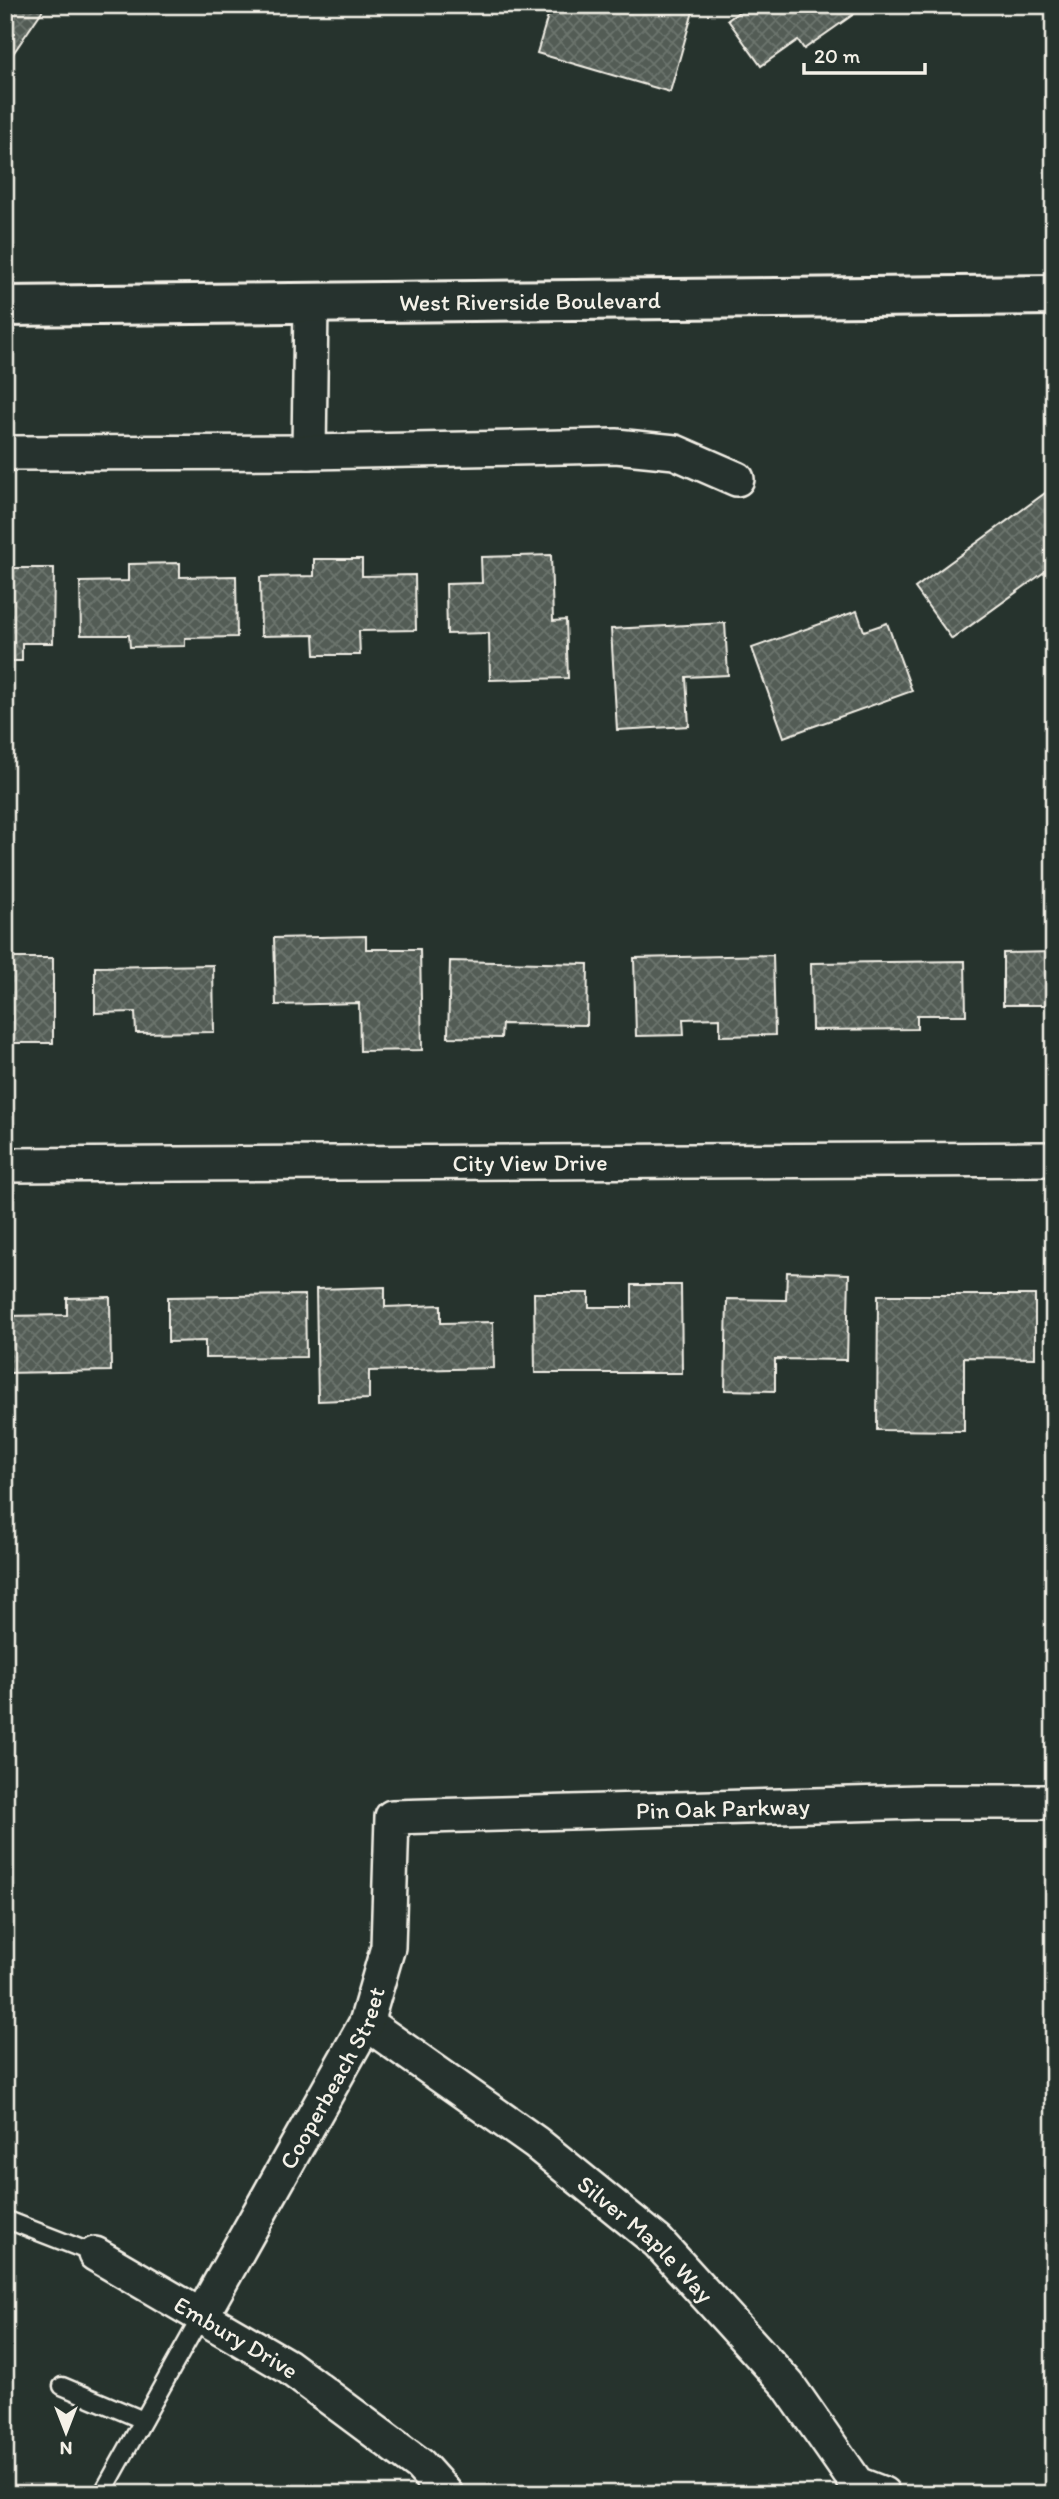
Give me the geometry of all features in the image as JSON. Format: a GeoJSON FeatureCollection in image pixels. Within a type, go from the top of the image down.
{"type":"FeatureCollection","features":[{"type":"Feature","properties":{"kind":"main road","name":"West Riverside Boulevard"},"geometry":{"type":"LineString","coordinates":[[5,306],[1054,295]]}},
{"type":"Feature","properties":{"kind":"street"},"geometry":{"type":"LineString","coordinates":[[309,452],[311,303]]}},
{"type":"Feature","properties":{"kind":"street"},"geometry":{"type":"LineString","coordinates":[[5,453],[309,452],[616,446],[675,452],[737,479]]}},
{"type":"Feature","properties":{"kind":"street","name":"City View Drive"},"geometry":{"type":"LineString","coordinates":[[5,1165],[1054,1159]]}},
{"type":"Feature","properties":{"kind":"street","name":"Pin Oak Parkway"},"geometry":{"type":"LineString","coordinates":[[392,1818],[919,1802],[1054,1802]]}},
{"type":"Feature","properties":{"kind":"street","name":"Cooperbeach Street"},"geometry":{"type":"LineString","coordinates":[[202,2315],[366,2022],[388,1947],[392,1818]]}},
{"type":"Feature","properties":{"kind":"street","name":"Silver Maple Way"},"geometry":{"type":"LineString","coordinates":[[366,2022],[536,2143],[658,2242],[788,2385],[857,2484],[883,2494]]}},
{"type":"Feature","properties":{"kind":"street","name":"Embury Drive"},"geometry":{"type":"LineString","coordinates":[[95,2254],[286,2367],[420,2465],[446,2494]]}},
{"type":"Feature","properties":{"kind":"lane","name":"Embury Drive"},"geometry":{"type":"LineString","coordinates":[[5,2219],[95,2254]]}},
{"type":"Feature","properties":{"kind":"lane"},"geometry":{"type":"LineString","coordinates":[[102,2494],[202,2315]]}},
{"type":"Feature","properties":{"kind":"lane"},"geometry":{"type":"LineString","coordinates":[[62,2386],[143,2420]]}},
{"type":"Feature","properties":{"kind":"building"},"geometry":{"type":"Polygon","coordinates":[[[5,5],[46,5],[6,64],[5,63],[5,5]]]}},
{"type":"Feature","properties":{"kind":"building"},"geometry":{"type":"Polygon","coordinates":[[[551,5],[684,5],[694,8],[670,92],[537,53],[551,5]]]}},
{"type":"Feature","properties":{"kind":"building"},"geometry":{"type":"Polygon","coordinates":[[[748,5],[848,5],[854,14],[804,49],[798,40],[761,66],[728,20],[748,5]]]}},
{"type":"Feature","properties":{"kind":"building"},"geometry":{"type":"Polygon","coordinates":[[[1052,488],[1054,565],[952,639],[915,588],[1052,488]]]}},
{"type":"Feature","properties":{"kind":"building"},"geometry":{"type":"Polygon","coordinates":[[[551,555],[553,621],[566,620],[568,678],[490,680],[489,633],[447,634],[446,584],[482,583],[481,557],[551,555]]]}},
{"type":"Feature","properties":{"kind":"building"},"geometry":{"type":"Polygon","coordinates":[[[314,559],[362,559],[362,576],[415,575],[416,630],[359,631],[360,655],[315,655],[314,635],[261,636],[260,577],[314,576],[314,559]]]}},
{"type":"Feature","properties":{"kind":"building"},"geometry":{"type":"Polygon","coordinates":[[[180,563],[180,577],[236,576],[237,637],[185,638],[185,646],[130,647],[129,635],[81,635],[80,582],[128,581],[128,564],[180,563]]]}},
{"type":"Feature","properties":{"kind":"building"},"geometry":{"type":"Polygon","coordinates":[[[5,568],[54,568],[53,643],[22,643],[22,661],[5,661],[5,568]]]}},
{"type":"Feature","properties":{"kind":"building"},"geometry":{"type":"Polygon","coordinates":[[[857,611],[864,631],[887,623],[912,691],[784,737],[752,648],[857,611]]]}},
{"type":"Feature","properties":{"kind":"building"},"geometry":{"type":"Polygon","coordinates":[[[725,623],[728,675],[686,677],[689,726],[617,730],[611,629],[725,623]]]}},
{"type":"Feature","properties":{"kind":"building"},"geometry":{"type":"Polygon","coordinates":[[[366,936],[366,949],[420,949],[422,1050],[360,1051],[359,1003],[276,1005],[274,938],[366,936]]]}},
{"type":"Feature","properties":{"kind":"building"},"geometry":{"type":"Polygon","coordinates":[[[1054,952],[1054,1005],[1003,1005],[1003,953],[1054,952]]]}},
{"type":"Feature","properties":{"kind":"building"},"geometry":{"type":"Polygon","coordinates":[[[773,955],[775,1035],[720,1036],[720,1018],[683,1019],[684,1035],[636,1036],[634,958],[773,955]]]}},
{"type":"Feature","properties":{"kind":"building"},"geometry":{"type":"Polygon","coordinates":[[[5,958],[53,958],[53,1043],[5,1043],[5,958]]]}},
{"type":"Feature","properties":{"kind":"building"},"geometry":{"type":"Polygon","coordinates":[[[450,961],[588,964],[587,1025],[502,1024],[501,1038],[448,1037],[450,961]]]}},
{"type":"Feature","properties":{"kind":"building"},"geometry":{"type":"Polygon","coordinates":[[[965,961],[966,1015],[917,1015],[917,1029],[812,1030],[811,963],[965,961]]]}},
{"type":"Feature","properties":{"kind":"building"},"geometry":{"type":"Polygon","coordinates":[[[213,965],[214,1032],[136,1033],[135,1012],[95,1013],[95,967],[213,965]]]}},
{"type":"Feature","properties":{"kind":"building"},"geometry":{"type":"Polygon","coordinates":[[[787,1272],[849,1274],[847,1360],[775,1359],[775,1391],[725,1390],[727,1299],[786,1300],[787,1272]]]}},
{"type":"Feature","properties":{"kind":"building"},"geometry":{"type":"Polygon","coordinates":[[[632,1285],[681,1285],[682,1373],[535,1373],[534,1293],[589,1293],[589,1307],[632,1307],[632,1285]]]}},
{"type":"Feature","properties":{"kind":"building"},"geometry":{"type":"Polygon","coordinates":[[[385,1287],[385,1307],[441,1305],[441,1323],[493,1322],[494,1368],[369,1371],[369,1399],[318,1401],[316,1289],[385,1287]]]}},
{"type":"Feature","properties":{"kind":"building"},"geometry":{"type":"Polygon","coordinates":[[[305,1295],[306,1357],[205,1358],[205,1341],[168,1342],[168,1297],[305,1295]]]}},
{"type":"Feature","properties":{"kind":"building"},"geometry":{"type":"Polygon","coordinates":[[[878,1295],[1035,1295],[1035,1358],[964,1357],[964,1431],[877,1430],[878,1295]]]}},
{"type":"Feature","properties":{"kind":"building"},"geometry":{"type":"Polygon","coordinates":[[[110,1297],[111,1371],[5,1373],[5,1316],[67,1315],[67,1298],[110,1297]]]}}]}
